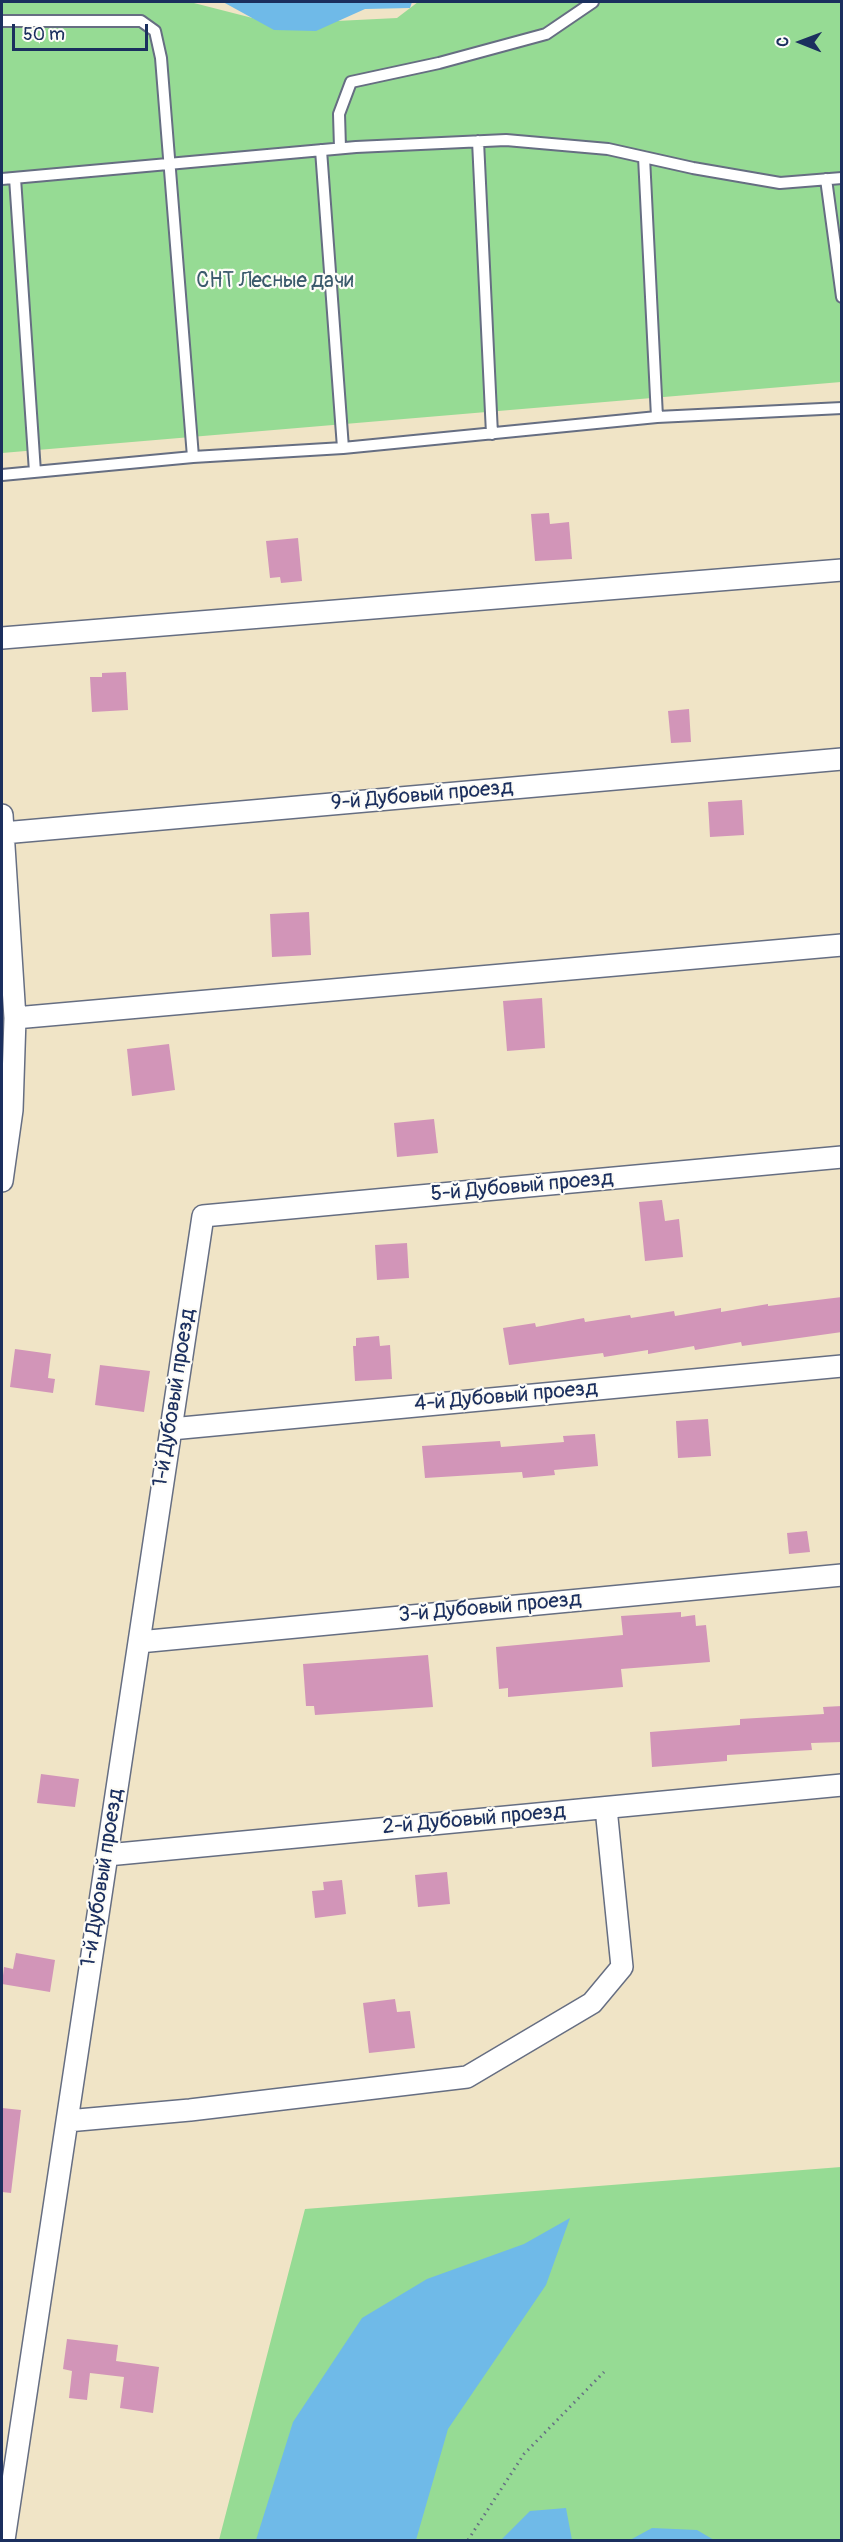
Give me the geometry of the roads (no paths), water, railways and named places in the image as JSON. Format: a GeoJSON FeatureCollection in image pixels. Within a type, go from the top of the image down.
{"type":"FeatureCollection","features":[{"type":"Feature","properties":{"kind":"street"},"geometry":{"type":"LineString","coordinates":[[2,638],[842,570]]}},
{"type":"Feature","properties":{"kind":"street","name":"9-й Дубовый проезд"},"geometry":{"type":"LineString","coordinates":[[2,824],[842,759]]}},
{"type":"Feature","properties":{"kind":"street"},"geometry":{"type":"LineString","coordinates":[[2,824],[15,1018],[12,1110],[2,1181]]}},
{"type":"Feature","properties":{"kind":"street"},"geometry":{"type":"LineString","coordinates":[[15,1018],[842,945]]}},
{"type":"Feature","properties":{"kind":"street","name":"5-й Дубовый проезд"},"geometry":{"type":"LineString","coordinates":[[203,1216],[842,1157]]}},
{"type":"Feature","properties":{"kind":"street","name":"1-й Дубовый проезд"},"geometry":{"type":"LineString","coordinates":[[4,2541],[203,1216]]}},
{"type":"Feature","properties":{"kind":"street","name":"4-й Дубовый проезд"},"geometry":{"type":"LineString","coordinates":[[171,1429],[842,1366]]}},
{"type":"Feature","properties":{"kind":"street","name":"3-й Дубовый проезд"},"geometry":{"type":"LineString","coordinates":[[139,1642],[842,1575]]}},
{"type":"Feature","properties":{"kind":"street","name":"2-й Дубовый проезд"},"geometry":{"type":"LineString","coordinates":[[107,1855],[842,1785]]}},
{"type":"Feature","properties":{"kind":"street"},"geometry":{"type":"LineString","coordinates":[[67,2121],[189,2110],[467,2077],[592,2003],[622,1967],[606,1808]]}},
{"type":"Feature","properties":{"kind":"lane"},"geometry":{"type":"LineString","coordinates":[[340,148],[339,114],[351,82],[439,63],[546,34],[593,2]]}},
{"type":"Feature","properties":{"kind":"lane"},"geometry":{"type":"LineString","coordinates":[[2,21],[141,21],[155,31],[161,58],[192,458]]}},
{"type":"Feature","properties":{"kind":"lane"},"geometry":{"type":"LineString","coordinates":[[2,179],[340,148],[506,140],[608,149],[780,183],[842,178]]}},
{"type":"Feature","properties":{"kind":"lane"},"geometry":{"type":"LineString","coordinates":[[477,141],[492,434]]}},
{"type":"Feature","properties":{"kind":"lane"},"geometry":{"type":"LineString","coordinates":[[321,150],[343,448]]}},
{"type":"Feature","properties":{"kind":"lane"},"geometry":{"type":"LineString","coordinates":[[644,157],[657,417]]}},
{"type":"Feature","properties":{"kind":"lane"},"geometry":{"type":"LineString","coordinates":[[15,178],[35,472]]}},
{"type":"Feature","properties":{"kind":"lane"},"geometry":{"type":"LineString","coordinates":[[826,179],[842,297]]}},
{"type":"Feature","properties":{"kind":"lane"},"geometry":{"type":"LineString","coordinates":[[2,475],[192,458],[343,448],[657,417],[842,408]]}},
{"type":"Feature","properties":{"kind":"water"},"geometry":{"type":"Polygon","coordinates":[[[223,2],[412,2],[410,8],[365,9],[316,31],[274,30],[223,2]]]}},
{"type":"Feature","properties":{"kind":"water"},"geometry":{"type":"Polygon","coordinates":[[[570,2218],[546,2285],[448,2429],[416,2540],[256,2540],[293,2422],[362,2318],[427,2279],[524,2244],[570,2218]]]}},
{"type":"Feature","properties":{"kind":"water"},"geometry":{"type":"Polygon","coordinates":[[[566,2508],[572,2540],[501,2540],[530,2511],[566,2508]]]}},
{"type":"Feature","properties":{"kind":"water"},"geometry":{"type":"Polygon","coordinates":[[[652,2528],[697,2530],[714,2540],[630,2540],[652,2528]]]}},
{"type":"Feature","properties":{"kind":"park label","name":"СНТ Лесные дачи"},"geometry":{"type":"Point","coordinates":[275,282]}}]}
